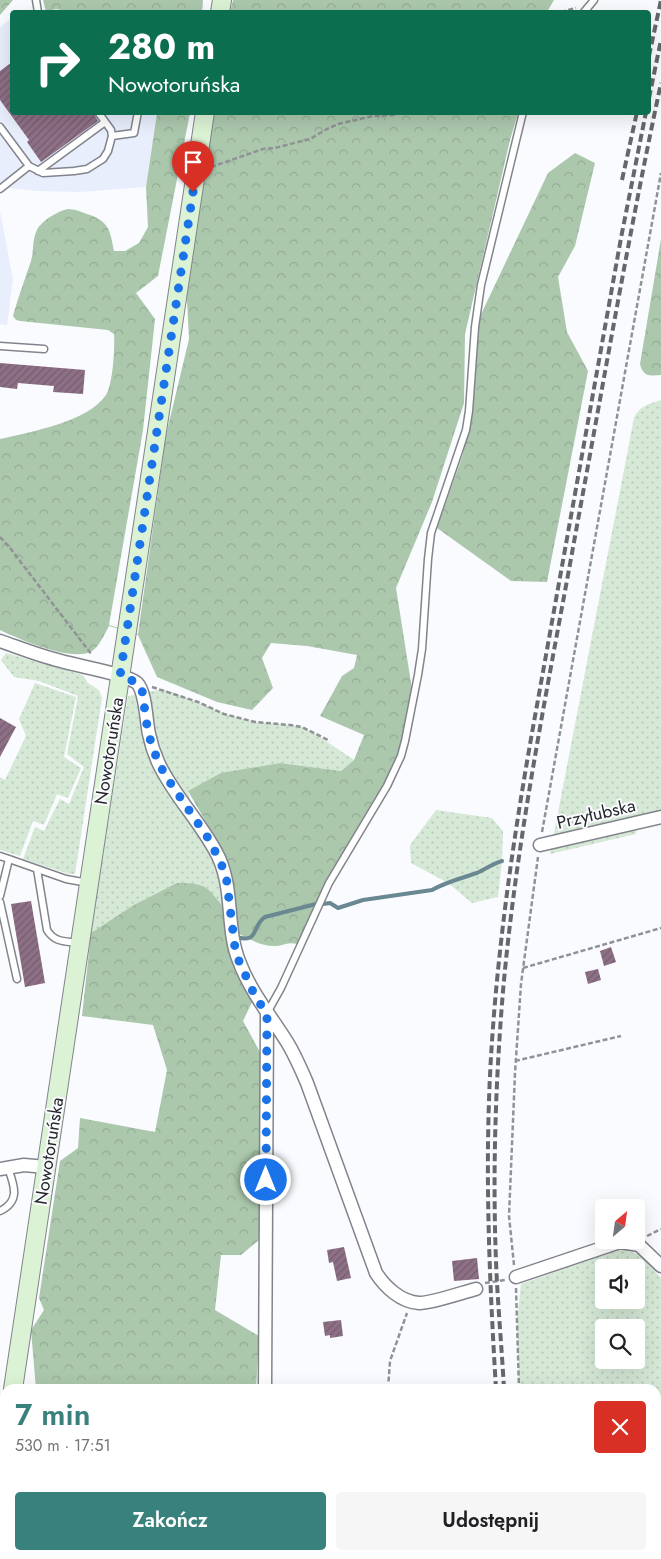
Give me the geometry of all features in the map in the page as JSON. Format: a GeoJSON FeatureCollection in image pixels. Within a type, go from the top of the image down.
{"type":"FeatureCollection","features":[{"type":"Feature","properties":{"kind":"main road","name":"Nowotoruńska"},"geometry":{"type":"LineString","coordinates":[[14,1384],[89,883],[128,679],[205,115]]}},
{"type":"Feature","properties":{"kind":"street"},"geometry":{"type":"LineString","coordinates":[[0,641],[60,661],[128,679],[142,690],[148,733],[158,762],[208,838],[226,875],[235,948],[239,961],[255,996],[298,1062],[376,1273],[390,1289],[411,1302],[421,1304],[476,1289]]}},
{"type":"Feature","properties":{"kind":"street","name":"Przyłubska"},"geometry":{"type":"LineString","coordinates":[[540,845],[661,817]]}},
{"type":"Feature","properties":{"kind":"street"},"geometry":{"type":"LineString","coordinates":[[265,1384],[267,1014]]}},
{"type":"Feature","properties":{"kind":"street"},"geometry":{"type":"LineString","coordinates":[[3,1167],[24,1165],[46,1167]]}},
{"type":"Feature","properties":{"kind":"street"},"geometry":{"type":"LineString","coordinates":[[516,1277],[620,1242],[639,1245],[661,1266]]}},
{"type":"Feature","properties":{"kind":"lane"},"geometry":{"type":"LineString","coordinates":[[586,10],[594,0]]}},
{"type":"Feature","properties":{"kind":"lane"},"geometry":{"type":"LineString","coordinates":[[1,129],[29,166],[44,173],[74,171],[87,169],[103,159],[108,151],[112,136],[111,130],[100,115]]}},
{"type":"Feature","properties":{"kind":"lane"},"geometry":{"type":"LineString","coordinates":[[112,136],[134,133],[137,115]]}},
{"type":"Feature","properties":{"kind":"lane"},"geometry":{"type":"LineString","coordinates":[[267,1014],[281,988],[329,883],[387,786],[405,740],[422,649],[428,559],[432,533],[466,430],[470,411],[475,327],[481,285],[522,115]]}},
{"type":"Feature","properties":{"kind":"lane"},"geometry":{"type":"LineString","coordinates":[[38,171],[105,122]]}},
{"type":"Feature","properties":{"kind":"lane"},"geometry":{"type":"LineString","coordinates":[[0,188],[29,166]]}},
{"type":"Feature","properties":{"kind":"lane"},"geometry":{"type":"LineString","coordinates":[[0,346],[44,349]]}},
{"type":"Feature","properties":{"kind":"lane"},"geometry":{"type":"LineString","coordinates":[[0,856],[66,879],[89,883]]}},
{"type":"Feature","properties":{"kind":"lane"},"geometry":{"type":"LineString","coordinates":[[0,896],[9,859]]}},
{"type":"Feature","properties":{"kind":"lane"},"geometry":{"type":"LineString","coordinates":[[37,869],[47,930],[51,937],[56,940],[80,944]]}},
{"type":"Feature","properties":{"kind":"lane"},"geometry":{"type":"LineString","coordinates":[[0,902],[17,979]]}},
{"type":"Feature","properties":{"kind":"lane"},"geometry":{"type":"LineString","coordinates":[[0,1211],[11,1203],[14,1197],[13,1184],[3,1167]]}},
{"type":"Feature","properties":{"kind":"path"},"geometry":{"type":"LineString","coordinates":[[196,173],[263,150],[310,139],[327,128],[338,124],[387,115]]}},
{"type":"Feature","properties":{"kind":"path"},"geometry":{"type":"LineString","coordinates":[[519,1384],[516,1277],[508,1216],[515,1061],[523,968],[540,845],[661,173]]}},
{"type":"Feature","properties":{"kind":"path"},"geometry":{"type":"LineString","coordinates":[[0,537],[96,660],[94,669]]}},
{"type":"Feature","properties":{"kind":"path"},"geometry":{"type":"LineString","coordinates":[[128,679],[163,689],[224,714],[255,722],[302,727],[330,741]]}},
{"type":"Feature","properties":{"kind":"path"},"geometry":{"type":"LineString","coordinates":[[523,968],[661,928]]}},
{"type":"Feature","properties":{"kind":"path"},"geometry":{"type":"LineString","coordinates":[[515,1061],[621,1036]]}},
{"type":"Feature","properties":{"kind":"path"},"geometry":{"type":"LineString","coordinates":[[476,1289],[482,1284],[516,1277]]}},
{"type":"Feature","properties":{"kind":"path"},"geometry":{"type":"LineString","coordinates":[[388,1384],[390,1362],[411,1302]]}},
{"type":"Feature","properties":{"kind":"shaded area"},"geometry":{"type":"Polygon","coordinates":[[[10,20],[10,115],[157,115],[146,187],[79,192],[36,191],[9,188],[0,182],[0,27],[10,20]]]}},
{"type":"Feature","properties":{"kind":"shaded area"},"geometry":{"type":"Polygon","coordinates":[[[0,211],[13,279],[7,325],[0,324],[0,211]]]}},
{"type":"Feature","properties":{"kind":"green space"},"geometry":{"type":"Polygon","coordinates":[[[0,0],[13,0],[0,15],[0,0]]]}},
{"type":"Feature","properties":{"kind":"green space"},"geometry":{"type":"Polygon","coordinates":[[[43,0],[203,0],[202,10],[46,10],[43,0]]]}},
{"type":"Feature","properties":{"kind":"green space"},"geometry":{"type":"Polygon","coordinates":[[[233,0],[554,0],[548,10],[230,10],[233,0]]]}},
{"type":"Feature","properties":{"kind":"green space"},"geometry":{"type":"Polygon","coordinates":[[[157,115],[190,115],[158,276],[136,293],[155,319],[143,430],[109,625],[138,634],[166,435],[189,339],[186,281],[213,115],[517,115],[465,334],[464,403],[432,502],[396,588],[412,689],[398,757],[331,872],[297,944],[266,945],[237,933],[230,870],[224,853],[188,791],[221,773],[280,763],[341,771],[354,760],[364,735],[320,716],[342,676],[354,668],[357,655],[307,646],[271,643],[262,658],[273,688],[252,710],[217,702],[157,677],[138,635],[109,626],[95,649],[83,654],[72,654],[46,648],[0,630],[0,439],[58,424],[86,412],[98,404],[106,395],[113,365],[114,334],[108,330],[20,321],[16,320],[13,316],[31,261],[35,234],[42,223],[50,217],[70,209],[94,217],[104,223],[110,232],[114,251],[125,251],[139,243],[148,227],[146,187],[157,115]]]}},
{"type":"Feature","properties":{"kind":"green space"},"geometry":{"type":"Polygon","coordinates":[[[575,153],[595,163],[575,246],[558,277],[567,332],[588,371],[547,582],[511,581],[437,528],[463,454],[475,327],[548,173],[575,153]]]}},
{"type":"Feature","properties":{"kind":"green space"},"geometry":{"type":"Polygon","coordinates":[[[661,239],[661,375],[650,375],[643,371],[640,364],[661,239]]]}},
{"type":"Feature","properties":{"kind":"green space"},"geometry":{"type":"Polygon","coordinates":[[[661,400],[661,812],[638,818],[636,834],[550,854],[634,418],[642,408],[661,400]]]}},
{"type":"Feature","properties":{"kind":"green space"},"geometry":{"type":"Polygon","coordinates":[[[6,653],[83,675],[88,683],[99,690],[102,698],[75,874],[69,874],[23,859],[35,827],[44,831],[60,799],[69,804],[84,767],[67,754],[78,696],[39,681],[14,677],[1,660],[6,653]]]}},
{"type":"Feature","properties":{"kind":"green space"},"geometry":{"type":"Polygon","coordinates":[[[35,683],[76,697],[64,757],[81,768],[68,798],[57,794],[44,825],[33,821],[20,856],[0,850],[0,777],[5,780],[26,736],[19,719],[35,683]]]}},
{"type":"Feature","properties":{"kind":"green space"},"geometry":{"type":"Polygon","coordinates":[[[163,689],[225,714],[255,722],[302,727],[354,760],[341,771],[280,763],[188,791],[195,818],[208,837],[230,908],[91,933],[128,696],[163,689]]]}},
{"type":"Feature","properties":{"kind":"green space"},"geometry":{"type":"Polygon","coordinates":[[[436,810],[492,818],[503,831],[498,897],[472,903],[448,883],[411,863],[410,845],[436,810]]]}},
{"type":"Feature","properties":{"kind":"green space"},"geometry":{"type":"Polygon","coordinates":[[[177,883],[201,885],[210,891],[226,910],[227,941],[254,998],[243,1021],[260,1052],[261,1199],[259,1240],[241,1255],[221,1255],[215,1310],[259,1336],[256,1384],[36,1384],[31,1330],[44,1310],[39,1298],[60,1161],[78,1148],[80,1118],[155,1132],[167,1070],[153,1025],[82,1016],[91,933],[134,905],[177,883]]]}},
{"type":"Feature","properties":{"kind":"green space"},"geometry":{"type":"Polygon","coordinates":[[[621,1249],[640,1255],[644,1259],[595,1259],[595,1309],[645,1309],[645,1260],[661,1278],[661,1384],[519,1384],[517,1321],[521,1284],[621,1249]]]}},
{"type":"Feature","properties":{"kind":"building"},"geometry":{"type":"Polygon","coordinates":[[[10,64],[10,114],[0,100],[0,71],[10,64]]]}},
{"type":"Feature","properties":{"kind":"building"},"geometry":{"type":"Polygon","coordinates":[[[11,115],[95,115],[98,121],[41,162],[27,142],[29,140],[11,115]]]}},
{"type":"Feature","properties":{"kind":"building"},"geometry":{"type":"Polygon","coordinates":[[[0,363],[85,370],[83,394],[53,392],[54,386],[18,383],[17,389],[0,387],[0,363]]]}},
{"type":"Feature","properties":{"kind":"building"},"geometry":{"type":"Polygon","coordinates":[[[0,718],[16,727],[0,757],[0,718]]]}},
{"type":"Feature","properties":{"kind":"building"},"geometry":{"type":"Polygon","coordinates":[[[31,901],[45,983],[25,987],[11,904],[31,901]]]}},
{"type":"Feature","properties":{"kind":"building"},"geometry":{"type":"Polygon","coordinates":[[[611,947],[616,962],[604,966],[600,951],[611,947]]]}},
{"type":"Feature","properties":{"kind":"building"},"geometry":{"type":"Polygon","coordinates":[[[598,969],[601,980],[588,984],[585,972],[598,969]]]}},
{"type":"Feature","properties":{"kind":"building"},"geometry":{"type":"Polygon","coordinates":[[[344,1247],[351,1278],[337,1281],[333,1262],[329,1263],[327,1250],[344,1247]]]}},
{"type":"Feature","properties":{"kind":"building"},"geometry":{"type":"Polygon","coordinates":[[[477,1258],[479,1279],[454,1281],[452,1261],[477,1258]]]}},
{"type":"Feature","properties":{"kind":"building"},"geometry":{"type":"Polygon","coordinates":[[[341,1320],[343,1336],[330,1338],[330,1335],[325,1336],[323,1322],[341,1320]]]}},
{"type":"Feature","properties":{"kind":"waterway"},"geometry":{"type":"LineString","coordinates":[[323,904],[330,903],[338,908],[363,900],[432,890],[448,882],[477,873],[502,861]]}},
{"type":"Feature","properties":{"kind":"waterway"},"geometry":{"type":"LineString","coordinates":[[236,937],[244,939],[252,936],[265,917],[316,904]]}},
{"type":"Feature","properties":{"kind":"railway"},"geometry":{"type":"LineString","coordinates":[[651,47],[661,0]]}},
{"type":"Feature","properties":{"kind":"railway"},"geometry":{"type":"LineString","coordinates":[[651,88],[661,40]]}},
{"type":"Feature","properties":{"kind":"railway"},"geometry":{"type":"LineString","coordinates":[[504,1384],[495,1247],[495,1137],[498,1064],[509,932],[546,696],[628,246],[661,83]]}},
{"type":"Feature","properties":{"kind":"railway"},"geometry":{"type":"LineString","coordinates":[[622,180],[636,115]]}},
{"type":"Feature","properties":{"kind":"railway"},"geometry":{"type":"LineString","coordinates":[[496,1384],[491,1302],[488,1128],[492,1041],[503,925],[513,848],[532,733],[621,238],[645,115]]}},
{"type":"Feature","properties":{"kind":"route"},"geometry":{"type":"LineString","coordinates":[[193,192],[120,676],[136,682],[142,690],[148,733],[158,762],[208,838],[226,875],[235,948],[255,996],[267,1014],[266,1180]]}}]}
